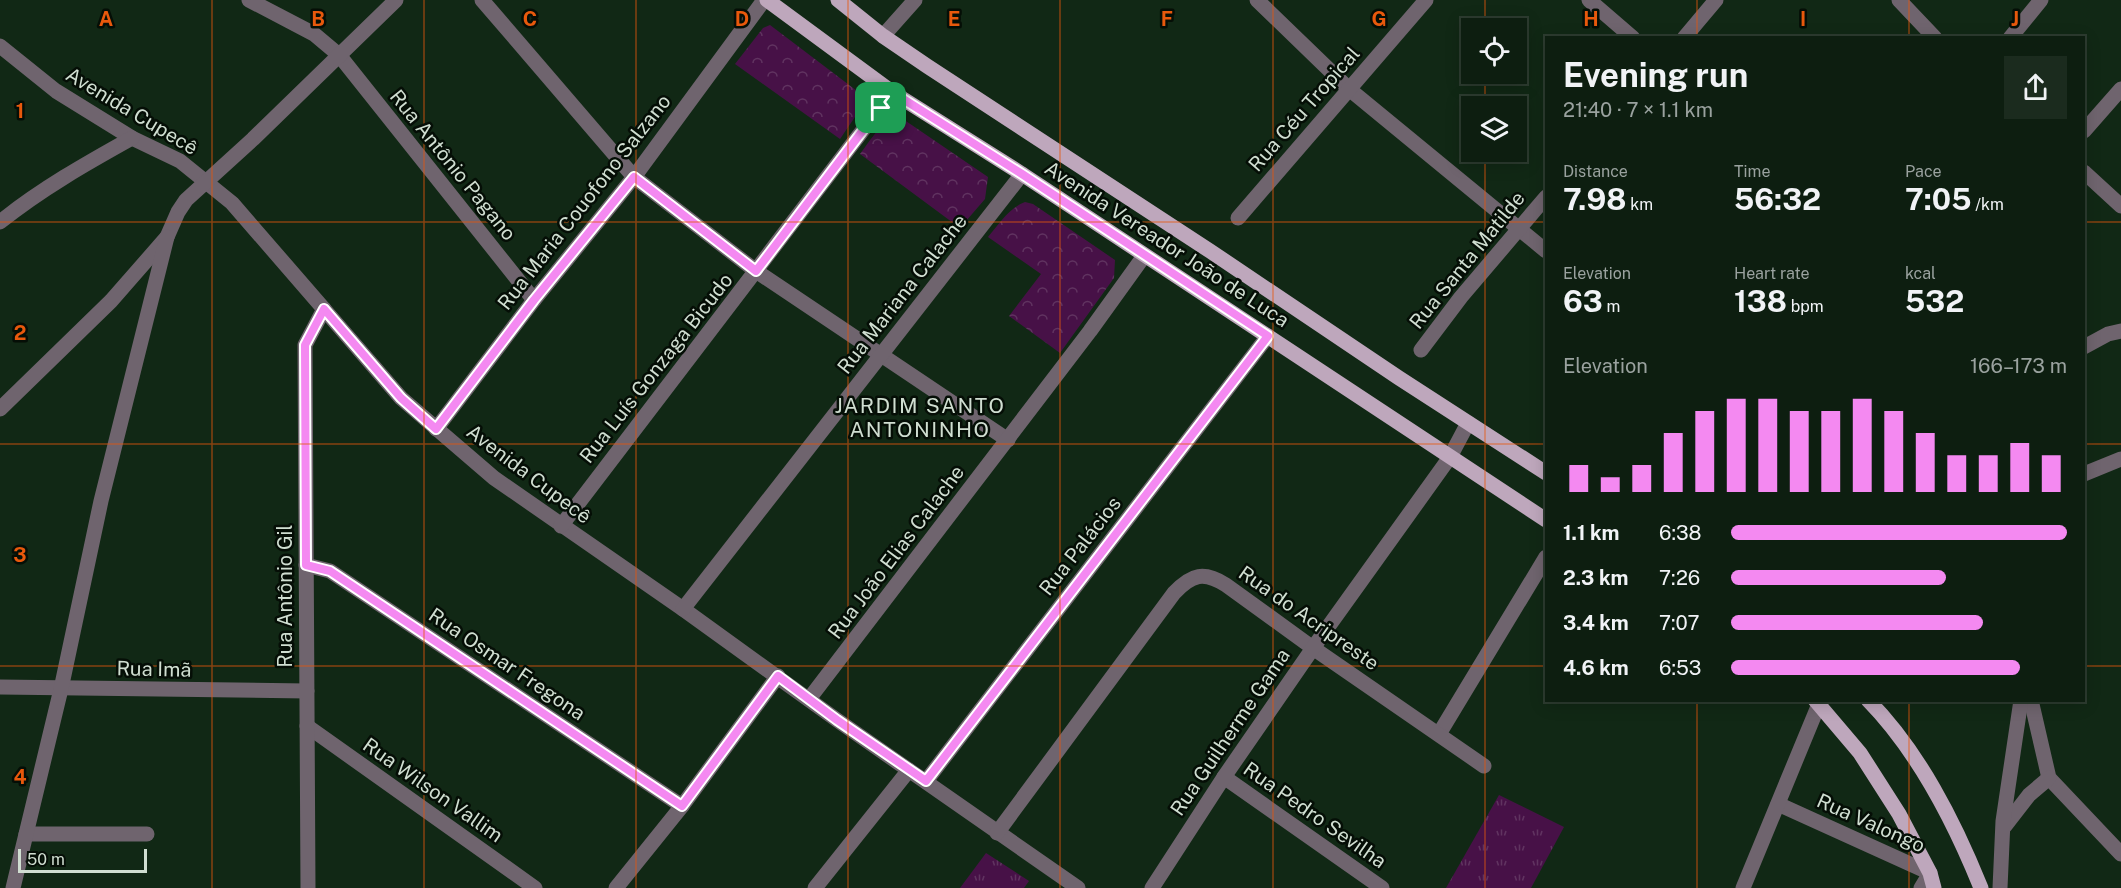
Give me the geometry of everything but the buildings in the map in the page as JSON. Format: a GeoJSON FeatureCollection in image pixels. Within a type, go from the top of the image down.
{"type":"FeatureCollection","features":[{"type":"Feature","properties":{"kind":"main road","name":"Avenida Vereador João de Luca"},"geometry":{"type":"LineString","coordinates":[[765,0],[892,92],[1022,174],[1545,519]]}},
{"type":"Feature","properties":{"kind":"main road","name":"Avenida Vereador João de Luca"},"geometry":{"type":"LineString","coordinates":[[838,0],[883,36],[1545,472]]}},
{"type":"Feature","properties":{"kind":"main road"},"geometry":{"type":"LineString","coordinates":[[1817,702],[1860,753],[1899,814],[1932,881]]}},
{"type":"Feature","properties":{"kind":"main road"},"geometry":{"type":"LineString","coordinates":[[1870,702],[1892,726],[1929,781],[1978,881]]}},
{"type":"Feature","properties":{"kind":"street","name":"Rua Antônio Pagano"},"geometry":{"type":"LineString","coordinates":[[249,0],[314,34],[339,55],[534,300]]}},
{"type":"Feature","properties":{"kind":"street"},"geometry":{"type":"LineString","coordinates":[[13,888],[61,688],[101,501],[168,237],[178,212],[186,201],[396,0]]}},
{"type":"Feature","properties":{"kind":"street"},"geometry":{"type":"LineString","coordinates":[[482,0],[634,177],[756,271],[1008,440]]}},
{"type":"Feature","properties":{"kind":"street","name":"Rua Maria Couofono Salzano"},"geometry":{"type":"LineString","coordinates":[[436,429],[534,300],[634,177],[765,0]]}},
{"type":"Feature","properties":{"kind":"street"},"geometry":{"type":"LineString","coordinates":[[883,36],[915,0]]}},
{"type":"Feature","properties":{"kind":"street"},"geometry":{"type":"LineString","coordinates":[[1257,0],[1349,88],[1545,250]]}},
{"type":"Feature","properties":{"kind":"street","name":"Rua Céu Tropical"},"geometry":{"type":"LineString","coordinates":[[1238,218],[1426,0]]}},
{"type":"Feature","properties":{"kind":"street"},"geometry":{"type":"LineString","coordinates":[[1589,0],[1631,36]]}},
{"type":"Feature","properties":{"kind":"street"},"geometry":{"type":"LineString","coordinates":[[1686,36],[1716,0]]}},
{"type":"Feature","properties":{"kind":"street"},"geometry":{"type":"LineString","coordinates":[[1899,0],[1933,36]]}},
{"type":"Feature","properties":{"kind":"street"},"geometry":{"type":"LineString","coordinates":[[2012,36],[2041,0]]}},
{"type":"Feature","properties":{"kind":"street","name":"Avenida Cupecê"},"geometry":{"type":"LineString","coordinates":[[0,46],[56,92],[132,138],[180,161],[232,203],[401,398],[494,478],[1078,888]]}},
{"type":"Feature","properties":{"kind":"street"},"geometry":{"type":"LineString","coordinates":[[2085,130],[2121,89]]}},
{"type":"Feature","properties":{"kind":"street","name":"Rua Luís Gonzaga Bicudo"},"geometry":{"type":"LineString","coordinates":[[561,526],[892,92]]}},
{"type":"Feature","properties":{"kind":"street"},"geometry":{"type":"LineString","coordinates":[[0,222],[19,206],[77,169],[132,138]]}},
{"type":"Feature","properties":{"kind":"street"},"geometry":{"type":"LineString","coordinates":[[2085,173],[2121,206]]}},
{"type":"Feature","properties":{"kind":"street","name":"Rua Mariana Calache"},"geometry":{"type":"LineString","coordinates":[[683,609],[1022,174]]}},
{"type":"Feature","properties":{"kind":"street","name":"Rua Santa Matilde"},"geometry":{"type":"LineString","coordinates":[[1421,350],[1461,297],[1545,198]]}},
{"type":"Feature","properties":{"kind":"street"},"geometry":{"type":"LineString","coordinates":[[0,409],[111,301],[168,237]]}},
{"type":"Feature","properties":{"kind":"street","name":"Rua João Elias Calache"},"geometry":{"type":"LineString","coordinates":[[809,699],[1090,332],[1144,256]]}},
{"type":"Feature","properties":{"kind":"street","name":"Rua Antônio Gil"},"geometry":{"type":"LineString","coordinates":[[308,888],[305,345],[324,309]]}},
{"type":"Feature","properties":{"kind":"street"},"geometry":{"type":"LineString","coordinates":[[2085,346],[2108,334],[2121,331]]}},
{"type":"Feature","properties":{"kind":"street","name":"Rua Palácios"},"geometry":{"type":"LineString","coordinates":[[926,781],[1268,336]]}},
{"type":"Feature","properties":{"kind":"street","name":"Rua Guilherme Gama"},"geometry":{"type":"LineString","coordinates":[[1152,888],[1224,777],[1313,648],[1450,457],[1468,423]]}},
{"type":"Feature","properties":{"kind":"street"},"geometry":{"type":"LineString","coordinates":[[2085,474],[2121,459]]}},
{"type":"Feature","properties":{"kind":"street"},"geometry":{"type":"LineString","coordinates":[[1439,734],[1545,559]]}},
{"type":"Feature","properties":{"kind":"street","name":"Rua Osmar Fregona"},"geometry":{"type":"LineString","coordinates":[[306,565],[330,571],[682,806]]}},
{"type":"Feature","properties":{"kind":"street","name":"Rua do Acripreste"},"geometry":{"type":"LineString","coordinates":[[997,833],[1174,593],[1190,579],[1201,576],[1212,576],[1484,766]]}},
{"type":"Feature","properties":{"kind":"street"},"geometry":{"type":"LineString","coordinates":[[616,888],[682,806],[778,676]]}},
{"type":"Feature","properties":{"kind":"street","name":"Rua Imã"},"geometry":{"type":"LineString","coordinates":[[0,687],[307,691]]}},
{"type":"Feature","properties":{"kind":"street"},"geometry":{"type":"LineString","coordinates":[[1743,888],[1817,702]]}},
{"type":"Feature","properties":{"kind":"street"},"geometry":{"type":"LineString","coordinates":[[2000,888],[2003,830],[2021,702]]}},
{"type":"Feature","properties":{"kind":"street"},"geometry":{"type":"LineString","coordinates":[[2031,702],[2049,778],[2121,854]]}},
{"type":"Feature","properties":{"kind":"street","name":"Rua Wilson Vallim"},"geometry":{"type":"LineString","coordinates":[[307,726],[536,888]]}},
{"type":"Feature","properties":{"kind":"street"},"geometry":{"type":"LineString","coordinates":[[815,888],[909,770]]}},
{"type":"Feature","properties":{"kind":"street","name":"Rua Pedro Sevilha"},"geometry":{"type":"LineString","coordinates":[[1224,777],[1382,888]]}},
{"type":"Feature","properties":{"kind":"street"},"geometry":{"type":"LineString","coordinates":[[2003,830],[2014,812],[2029,795],[2049,778]]}},
{"type":"Feature","properties":{"kind":"street","name":"Rua Valongo"},"geometry":{"type":"LineString","coordinates":[[1778,804],[1932,881]]}},
{"type":"Feature","properties":{"kind":"street"},"geometry":{"type":"LineString","coordinates":[[26,834],[147,834]]}},
{"type":"Feature","properties":{"kind":"street"},"geometry":{"type":"LineString","coordinates":[[1978,881],[2001,861]]}},
{"type":"Feature","properties":{"kind":"street","name":"Rua Valongo"},"geometry":{"type":"LineString","coordinates":[[1921,888],[1932,881]]}},
{"type":"Feature","properties":{"kind":"green space"},"geometry":{"type":"Polygon","coordinates":[[[770,25],[861,94],[863,100],[857,114],[840,139],[735,64],[763,28],[770,25]]]}},
{"type":"Feature","properties":{"kind":"green space"},"geometry":{"type":"Polygon","coordinates":[[[900,117],[988,177],[985,199],[960,228],[860,154],[882,126],[900,117]]]}},
{"type":"Feature","properties":{"kind":"green space"},"geometry":{"type":"Polygon","coordinates":[[[1025,202],[1033,204],[1115,260],[1114,278],[1060,353],[1009,316],[1041,274],[988,237],[1009,212],[1025,202]]]}},
{"type":"Feature","properties":{"kind":"green space"},"geometry":{"type":"Polygon","coordinates":[[[1499,795],[1564,827],[1531,888],[1446,888],[1499,795]]]}},
{"type":"Feature","properties":{"kind":"green space"},"geometry":{"type":"Polygon","coordinates":[[[986,853],[1029,881],[1024,888],[960,888],[986,853]]]}},
{"type":"Feature","properties":{"kind":"district","name":"JARDIM SANTO ANTONINHO"},"geometry":{"type":"Point","coordinates":[920,417]}},
{"type":"Feature","properties":{"kind":"route"},"geometry":{"type":"LineString","coordinates":[[892,92],[1022,174],[1268,336],[926,781],[778,676],[682,806],[330,571],[306,565],[305,345],[324,309],[401,398],[436,429],[534,300],[634,177],[756,271],[881,108],[892,92]]}}]}
